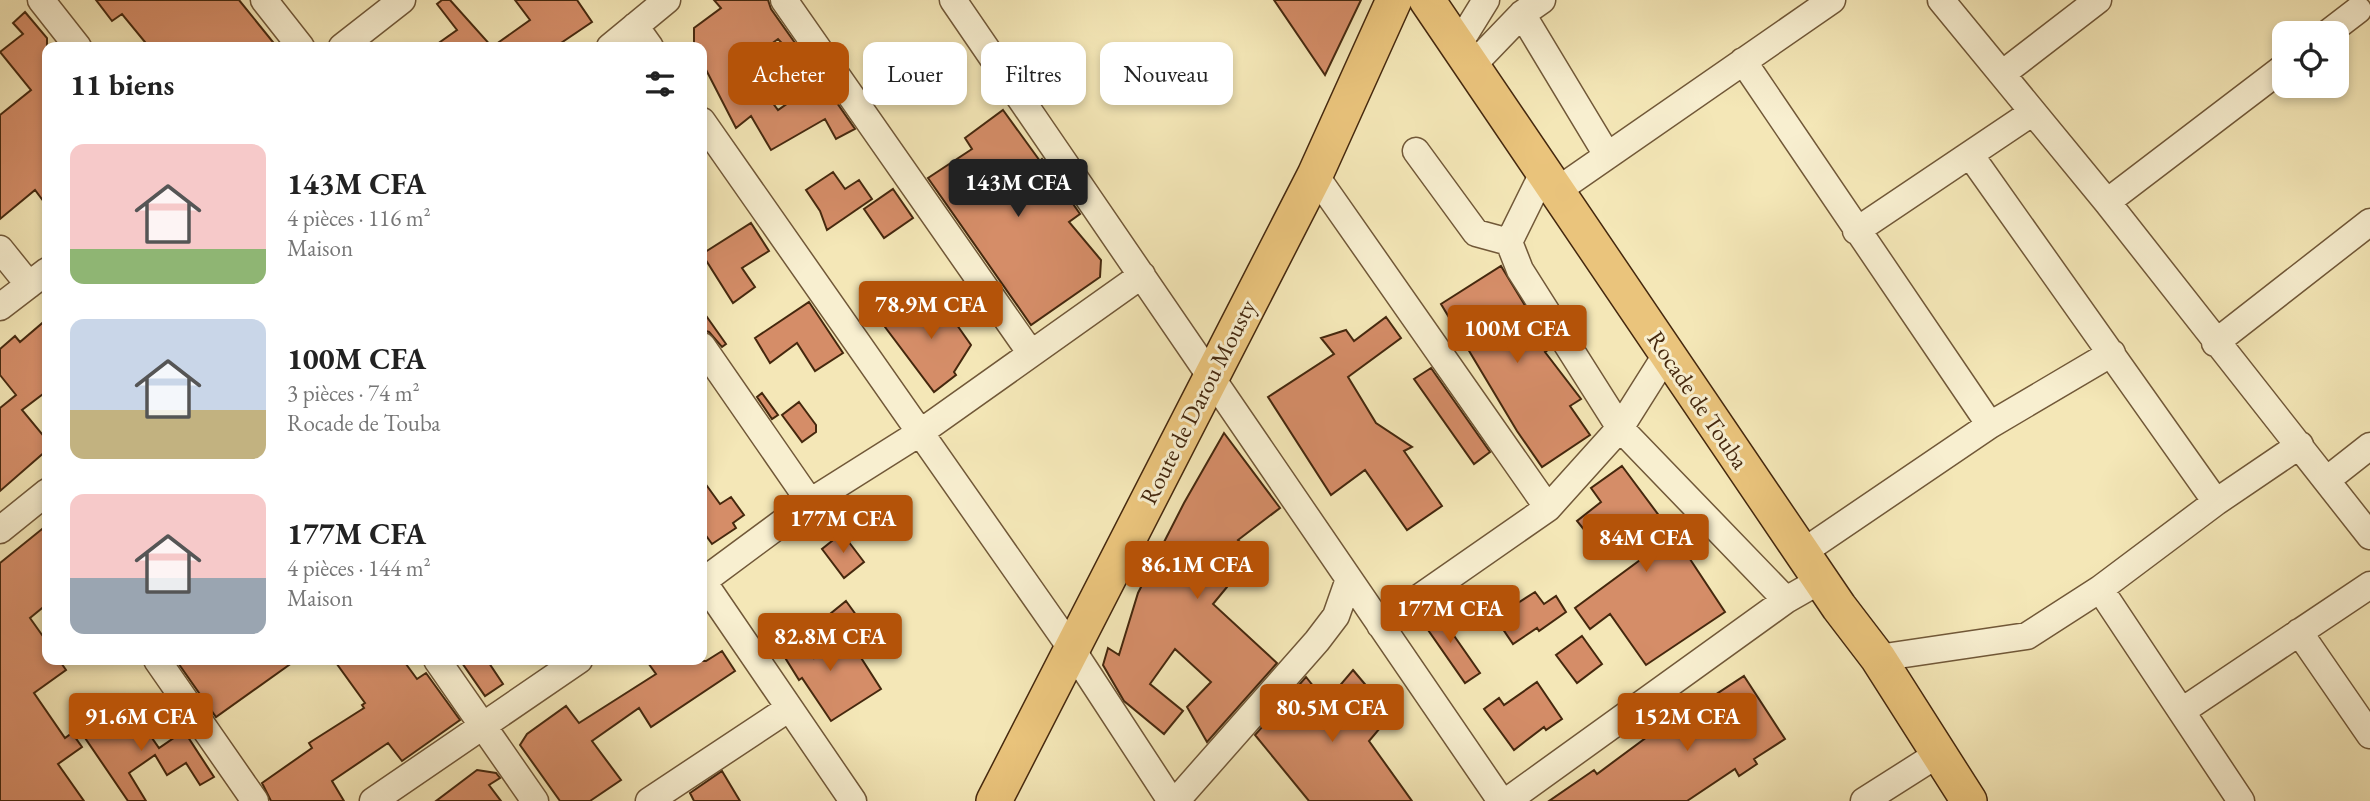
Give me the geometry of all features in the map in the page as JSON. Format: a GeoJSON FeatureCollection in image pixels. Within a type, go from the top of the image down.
{"type":"FeatureCollection","features":[{"type":"Feature","properties":{"kind":"main road","name":"Route de Darou Mousty"},"geometry":{"type":"LineString","coordinates":[[994,801],[1315,175],[1394,0]]}},
{"type":"Feature","properties":{"kind":"main road","name":"Rocade de Touba"},"geometry":{"type":"LineString","coordinates":[[1427,0],[1551,180],[1666,355],[1878,658],[1969,801]]}},
{"type":"Feature","properties":{"kind":"street"},"geometry":{"type":"LineString","coordinates":[[41,0],[74,42]]}},
{"type":"Feature","properties":{"kind":"street"},"geometry":{"type":"LineString","coordinates":[[264,0],[297,42]]}},
{"type":"Feature","properties":{"kind":"street"},"geometry":{"type":"LineString","coordinates":[[348,42],[402,0]]}},
{"type":"Feature","properties":{"kind":"street"},"geometry":{"type":"LineString","coordinates":[[643,37],[667,0]]}},
{"type":"Feature","properties":{"kind":"street"},"geometry":{"type":"LineString","coordinates":[[784,0],[1030,352]]}},
{"type":"Feature","properties":{"kind":"street"},"geometry":{"type":"LineString","coordinates":[[953,0],[1501,801]]}},
{"type":"Feature","properties":{"kind":"street"},"geometry":{"type":"LineString","coordinates":[[1508,242],[1551,180],[1608,155],[1832,0]]}},
{"type":"Feature","properties":{"kind":"street"},"geometry":{"type":"LineString","coordinates":[[1941,0],[2107,202],[2215,343],[2328,479],[2370,536]]}},
{"type":"Feature","properties":{"kind":"street"},"geometry":{"type":"LineString","coordinates":[[2002,74],[2098,0]]}},
{"type":"Feature","properties":{"kind":"street"},"geometry":{"type":"LineString","coordinates":[[1464,57],[1483,2]]}},
{"type":"Feature","properties":{"kind":"street"},"geometry":{"type":"LineString","coordinates":[[1464,57],[1532,7],[1608,155]]}},
{"type":"Feature","properties":{"kind":"street"},"geometry":{"type":"LineString","coordinates":[[1743,61],[1990,425]]}},
{"type":"Feature","properties":{"kind":"street"},"geometry":{"type":"LineString","coordinates":[[2107,202],[2272,76]]}},
{"type":"Feature","properties":{"kind":"street"},"geometry":{"type":"LineString","coordinates":[[1856,231],[2033,112]]}},
{"type":"Feature","properties":{"kind":"street"},"geometry":{"type":"LineString","coordinates":[[707,128],[1071,648],[1174,801],[1317,642],[1336,617],[1349,579]]}},
{"type":"Feature","properties":{"kind":"street"},"geometry":{"type":"LineString","coordinates":[[1416,151],[1476,233],[1508,242]]}},
{"type":"Feature","properties":{"kind":"street"},"geometry":{"type":"LineString","coordinates":[[1971,156],[2216,502]]}},
{"type":"Feature","properties":{"kind":"street"},"geometry":{"type":"LineString","coordinates":[[1315,175],[1548,509]]}},
{"type":"Feature","properties":{"kind":"street"},"geometry":{"type":"LineString","coordinates":[[2215,343],[2370,222]]}},
{"type":"Feature","properties":{"kind":"street"},"geometry":{"type":"LineString","coordinates":[[1508,242],[1520,270],[1620,428],[1786,600]]}},
{"type":"Feature","properties":{"kind":"street"},"geometry":{"type":"LineString","coordinates":[[0,248],[38,278],[0,307]]}},
{"type":"Feature","properties":{"kind":"street"},"geometry":{"type":"LineString","coordinates":[[707,577],[810,502],[920,432],[1142,275]]}},
{"type":"Feature","properties":{"kind":"street"},"geometry":{"type":"LineString","coordinates":[[707,353],[810,502]]}},
{"type":"Feature","properties":{"kind":"street"},"geometry":{"type":"LineString","coordinates":[[1507,801],[1786,600],[1812,566],[1990,425],[2112,353]]}},
{"type":"Feature","properties":{"kind":"street"},"geometry":{"type":"LineString","coordinates":[[1380,625],[1548,509],[1620,428],[1666,355]]}},
{"type":"Feature","properties":{"kind":"street"},"geometry":{"type":"LineString","coordinates":[[1878,658],[2027,636],[2100,589],[2216,502],[2300,445]]}},
{"type":"Feature","properties":{"kind":"street"},"geometry":{"type":"LineString","coordinates":[[2328,479],[2370,446]]}},
{"type":"Feature","properties":{"kind":"street"},"geometry":{"type":"LineString","coordinates":[[5,516],[42,498]]}},
{"type":"Feature","properties":{"kind":"street"},"geometry":{"type":"LineString","coordinates":[[2182,711],[2370,585]]}},
{"type":"Feature","properties":{"kind":"street"},"geometry":{"type":"LineString","coordinates":[[707,588],[853,801]]}},
{"type":"Feature","properties":{"kind":"street"},"geometry":{"type":"LineString","coordinates":[[2100,589],[2241,801]]}},
{"type":"Feature","properties":{"kind":"street"},"geometry":{"type":"LineString","coordinates":[[2299,632],[2370,734]]}},
{"type":"Feature","properties":{"kind":"street"},"geometry":{"type":"LineString","coordinates":[[160,665],[255,801]]}},
{"type":"Feature","properties":{"kind":"street"},"geometry":{"type":"LineString","coordinates":[[441,665],[535,801]]}},
{"type":"Feature","properties":{"kind":"street"},"geometry":{"type":"LineString","coordinates":[[373,801],[572,665]]}},
{"type":"Feature","properties":{"kind":"street"},"geometry":{"type":"LineString","coordinates":[[649,801],[788,709]]}},
{"type":"Feature","properties":{"kind":"street"},"geometry":{"type":"LineString","coordinates":[[1880,797],[1938,754]]}},
{"type":"Feature","properties":{"kind":"building"},"geometry":{"type":"Polygon","coordinates":[[[96,0],[239,0],[273,42],[145,42],[122,14],[112,21],[96,0]]]}},
{"type":"Feature","properties":{"kind":"building"},"geometry":{"type":"Polygon","coordinates":[[[442,0],[450,0],[488,42],[440,42],[457,30],[437,4],[442,0]]]}},
{"type":"Feature","properties":{"kind":"building"},"geometry":{"type":"Polygon","coordinates":[[[515,0],[577,0],[592,22],[562,42],[499,42],[530,20],[515,0]]]}},
{"type":"Feature","properties":{"kind":"building"},"geometry":{"type":"Polygon","coordinates":[[[714,0],[768,0],[771,9],[794,42],[781,42],[778,39],[774,42],[728,42],[728,105],[774,105],[778,110],[785,105],[838,105],[855,129],[836,139],[825,119],[771,150],[751,116],[736,128],[707,72],[707,42],[694,42],[694,28],[721,8],[714,0]]]}},
{"type":"Feature","properties":{"kind":"building"},"geometry":{"type":"Polygon","coordinates":[[[1274,0],[1361,0],[1325,75],[1274,0]]]}},
{"type":"Feature","properties":{"kind":"building"},"geometry":{"type":"Polygon","coordinates":[[[25,12],[47,38],[47,42],[42,42],[42,199],[35,190],[0,219],[0,115],[31,90],[0,52],[23,34],[13,23],[25,12]]]}},
{"type":"Feature","properties":{"kind":"building"},"geometry":{"type":"Polygon","coordinates":[[[1003,110],[1040,161],[1042,159],[1080,214],[1069,222],[1101,260],[1100,277],[1031,325],[928,178],[972,149],[965,138],[1003,110]]]}},
{"type":"Feature","properties":{"kind":"building"},"geometry":{"type":"Polygon","coordinates":[[[833,172],[845,189],[859,180],[872,199],[827,230],[820,211],[806,190],[833,172]]]}},
{"type":"Feature","properties":{"kind":"building"},"geometry":{"type":"Polygon","coordinates":[[[893,189],[913,218],[884,238],[864,209],[893,189]]]}},
{"type":"Feature","properties":{"kind":"building"},"geometry":{"type":"Polygon","coordinates":[[[751,223],[769,251],[742,268],[755,287],[733,303],[707,262],[707,251],[751,223]]]}},
{"type":"Feature","properties":{"kind":"building"},"geometry":{"type":"Polygon","coordinates":[[[1501,266],[1551,348],[1545,352],[1581,399],[1570,406],[1590,435],[1542,467],[1517,431],[1441,304],[1501,266]]]}},
{"type":"Feature","properties":{"kind":"building"},"geometry":{"type":"Polygon","coordinates":[[[938,298],[971,345],[954,372],[956,375],[934,392],[885,327],[922,299],[927,306],[938,298]]]}},
{"type":"Feature","properties":{"kind":"building"},"geometry":{"type":"Polygon","coordinates":[[[809,302],[843,353],[815,371],[797,343],[770,363],[755,338],[809,302]]]}},
{"type":"Feature","properties":{"kind":"building"},"geometry":{"type":"Polygon","coordinates":[[[707,317],[726,344],[722,347],[709,332],[707,317]]]}},
{"type":"Feature","properties":{"kind":"building"},"geometry":{"type":"Polygon","coordinates":[[[1386,317],[1401,338],[1348,377],[1376,423],[1412,447],[1404,451],[1442,506],[1407,530],[1365,470],[1331,495],[1268,397],[1334,354],[1321,338],[1346,330],[1354,341],[1386,317]]]}},
{"type":"Feature","properties":{"kind":"building"},"geometry":{"type":"Polygon","coordinates":[[[42,323],[42,395],[22,410],[42,434],[42,454],[0,491],[0,408],[16,395],[0,375],[0,349],[15,336],[20,342],[42,323]]]}},
{"type":"Feature","properties":{"kind":"building"},"geometry":{"type":"Polygon","coordinates":[[[1431,368],[1490,452],[1474,464],[1414,379],[1431,368]]]}},
{"type":"Feature","properties":{"kind":"building"},"geometry":{"type":"Polygon","coordinates":[[[762,393],[778,415],[772,419],[757,397],[762,393]]]}},
{"type":"Feature","properties":{"kind":"building"},"geometry":{"type":"Polygon","coordinates":[[[799,402],[816,425],[816,432],[802,442],[782,415],[799,402]]]}},
{"type":"Feature","properties":{"kind":"building"},"geometry":{"type":"Polygon","coordinates":[[[1224,433],[1280,508],[1238,540],[1250,551],[1223,578],[1227,587],[1213,604],[1277,663],[1207,742],[1187,707],[1211,682],[1175,649],[1150,684],[1183,711],[1164,734],[1124,701],[1103,665],[1108,648],[1119,655],[1138,593],[1224,433]]]}},
{"type":"Feature","properties":{"kind":"building"},"geometry":{"type":"Polygon","coordinates":[[[1622,466],[1678,541],[1725,612],[1646,665],[1610,614],[1590,629],[1575,608],[1640,560],[1619,530],[1598,547],[1577,521],[1601,502],[1591,488],[1622,466]]]}},
{"type":"Feature","properties":{"kind":"building"},"geometry":{"type":"Polygon","coordinates":[[[707,486],[720,504],[731,497],[744,515],[733,523],[736,528],[712,544],[707,537],[707,486]]]}},
{"type":"Feature","properties":{"kind":"building"},"geometry":{"type":"Polygon","coordinates":[[[42,529],[42,608],[30,618],[42,635],[42,665],[62,665],[66,670],[34,693],[65,738],[72,733],[82,747],[58,764],[84,801],[0,801],[0,563],[42,529]]]}},
{"type":"Feature","properties":{"kind":"building"},"geometry":{"type":"Polygon","coordinates":[[[842,533],[864,562],[844,578],[822,549],[842,533]]]}},
{"type":"Feature","properties":{"kind":"building"},"geometry":{"type":"Polygon","coordinates":[[[1535,592],[1544,604],[1556,596],[1566,612],[1539,631],[1537,628],[1513,644],[1492,613],[1506,603],[1510,608],[1535,592]]]}},
{"type":"Feature","properties":{"kind":"building"},"geometry":{"type":"Polygon","coordinates":[[[846,601],[867,630],[851,642],[830,614],[846,601]]]}},
{"type":"Feature","properties":{"kind":"building"},"geometry":{"type":"Polygon","coordinates":[[[1434,607],[1480,673],[1465,683],[1419,617],[1434,607]]]}},
{"type":"Feature","properties":{"kind":"building"},"geometry":{"type":"Polygon","coordinates":[[[795,627],[814,658],[847,636],[881,689],[831,721],[802,678],[799,680],[774,640],[795,627]]]}},
{"type":"Feature","properties":{"kind":"building"},"geometry":{"type":"Polygon","coordinates":[[[1582,636],[1602,664],[1577,683],[1556,655],[1582,636]]]}},
{"type":"Feature","properties":{"kind":"building"},"geometry":{"type":"Polygon","coordinates":[[[722,651],[735,671],[651,727],[639,708],[592,741],[621,780],[590,801],[560,801],[520,745],[527,734],[566,706],[579,723],[656,674],[650,665],[707,665],[707,660],[722,651]]]}},
{"type":"Feature","properties":{"kind":"building"},"geometry":{"type":"Polygon","coordinates":[[[180,665],[289,665],[216,717],[180,665]]]}},
{"type":"Feature","properties":{"kind":"building"},"geometry":{"type":"Polygon","coordinates":[[[338,665],[407,665],[417,679],[426,673],[460,720],[402,761],[388,743],[332,781],[344,801],[271,801],[262,783],[312,748],[309,743],[364,708],[362,705],[365,703],[338,665]]]}},
{"type":"Feature","properties":{"kind":"building"},"geometry":{"type":"Polygon","coordinates":[[[463,665],[490,665],[503,684],[485,696],[463,665]]]}},
{"type":"Feature","properties":{"kind":"building"},"geometry":{"type":"Polygon","coordinates":[[[1353,670],[1391,715],[1369,741],[1412,801],[1309,801],[1255,735],[1306,677],[1326,702],[1353,670]]]}},
{"type":"Feature","properties":{"kind":"building"},"geometry":{"type":"Polygon","coordinates":[[[1744,676],[1785,739],[1754,759],[1757,764],[1739,776],[1735,769],[1687,801],[1549,801],[1594,770],[1597,774],[1670,720],[1672,723],[1744,676]]]}},
{"type":"Feature","properties":{"kind":"building"},"geometry":{"type":"Polygon","coordinates":[[[1537,682],[1562,719],[1546,730],[1544,727],[1514,750],[1484,709],[1499,698],[1504,705],[1537,682]]]}},
{"type":"Feature","properties":{"kind":"building"},"geometry":{"type":"Polygon","coordinates":[[[136,715],[159,748],[184,731],[214,777],[200,785],[186,763],[167,775],[155,755],[129,773],[146,801],[128,801],[81,732],[104,718],[111,729],[136,715]]]}},
{"type":"Feature","properties":{"kind":"building"},"geometry":{"type":"Polygon","coordinates":[[[477,770],[496,773],[500,778],[489,785],[501,801],[436,801],[477,770]]]}},
{"type":"Feature","properties":{"kind":"building"},"geometry":{"type":"Polygon","coordinates":[[[722,771],[740,801],[694,801],[690,793],[722,771]]]}}]}
